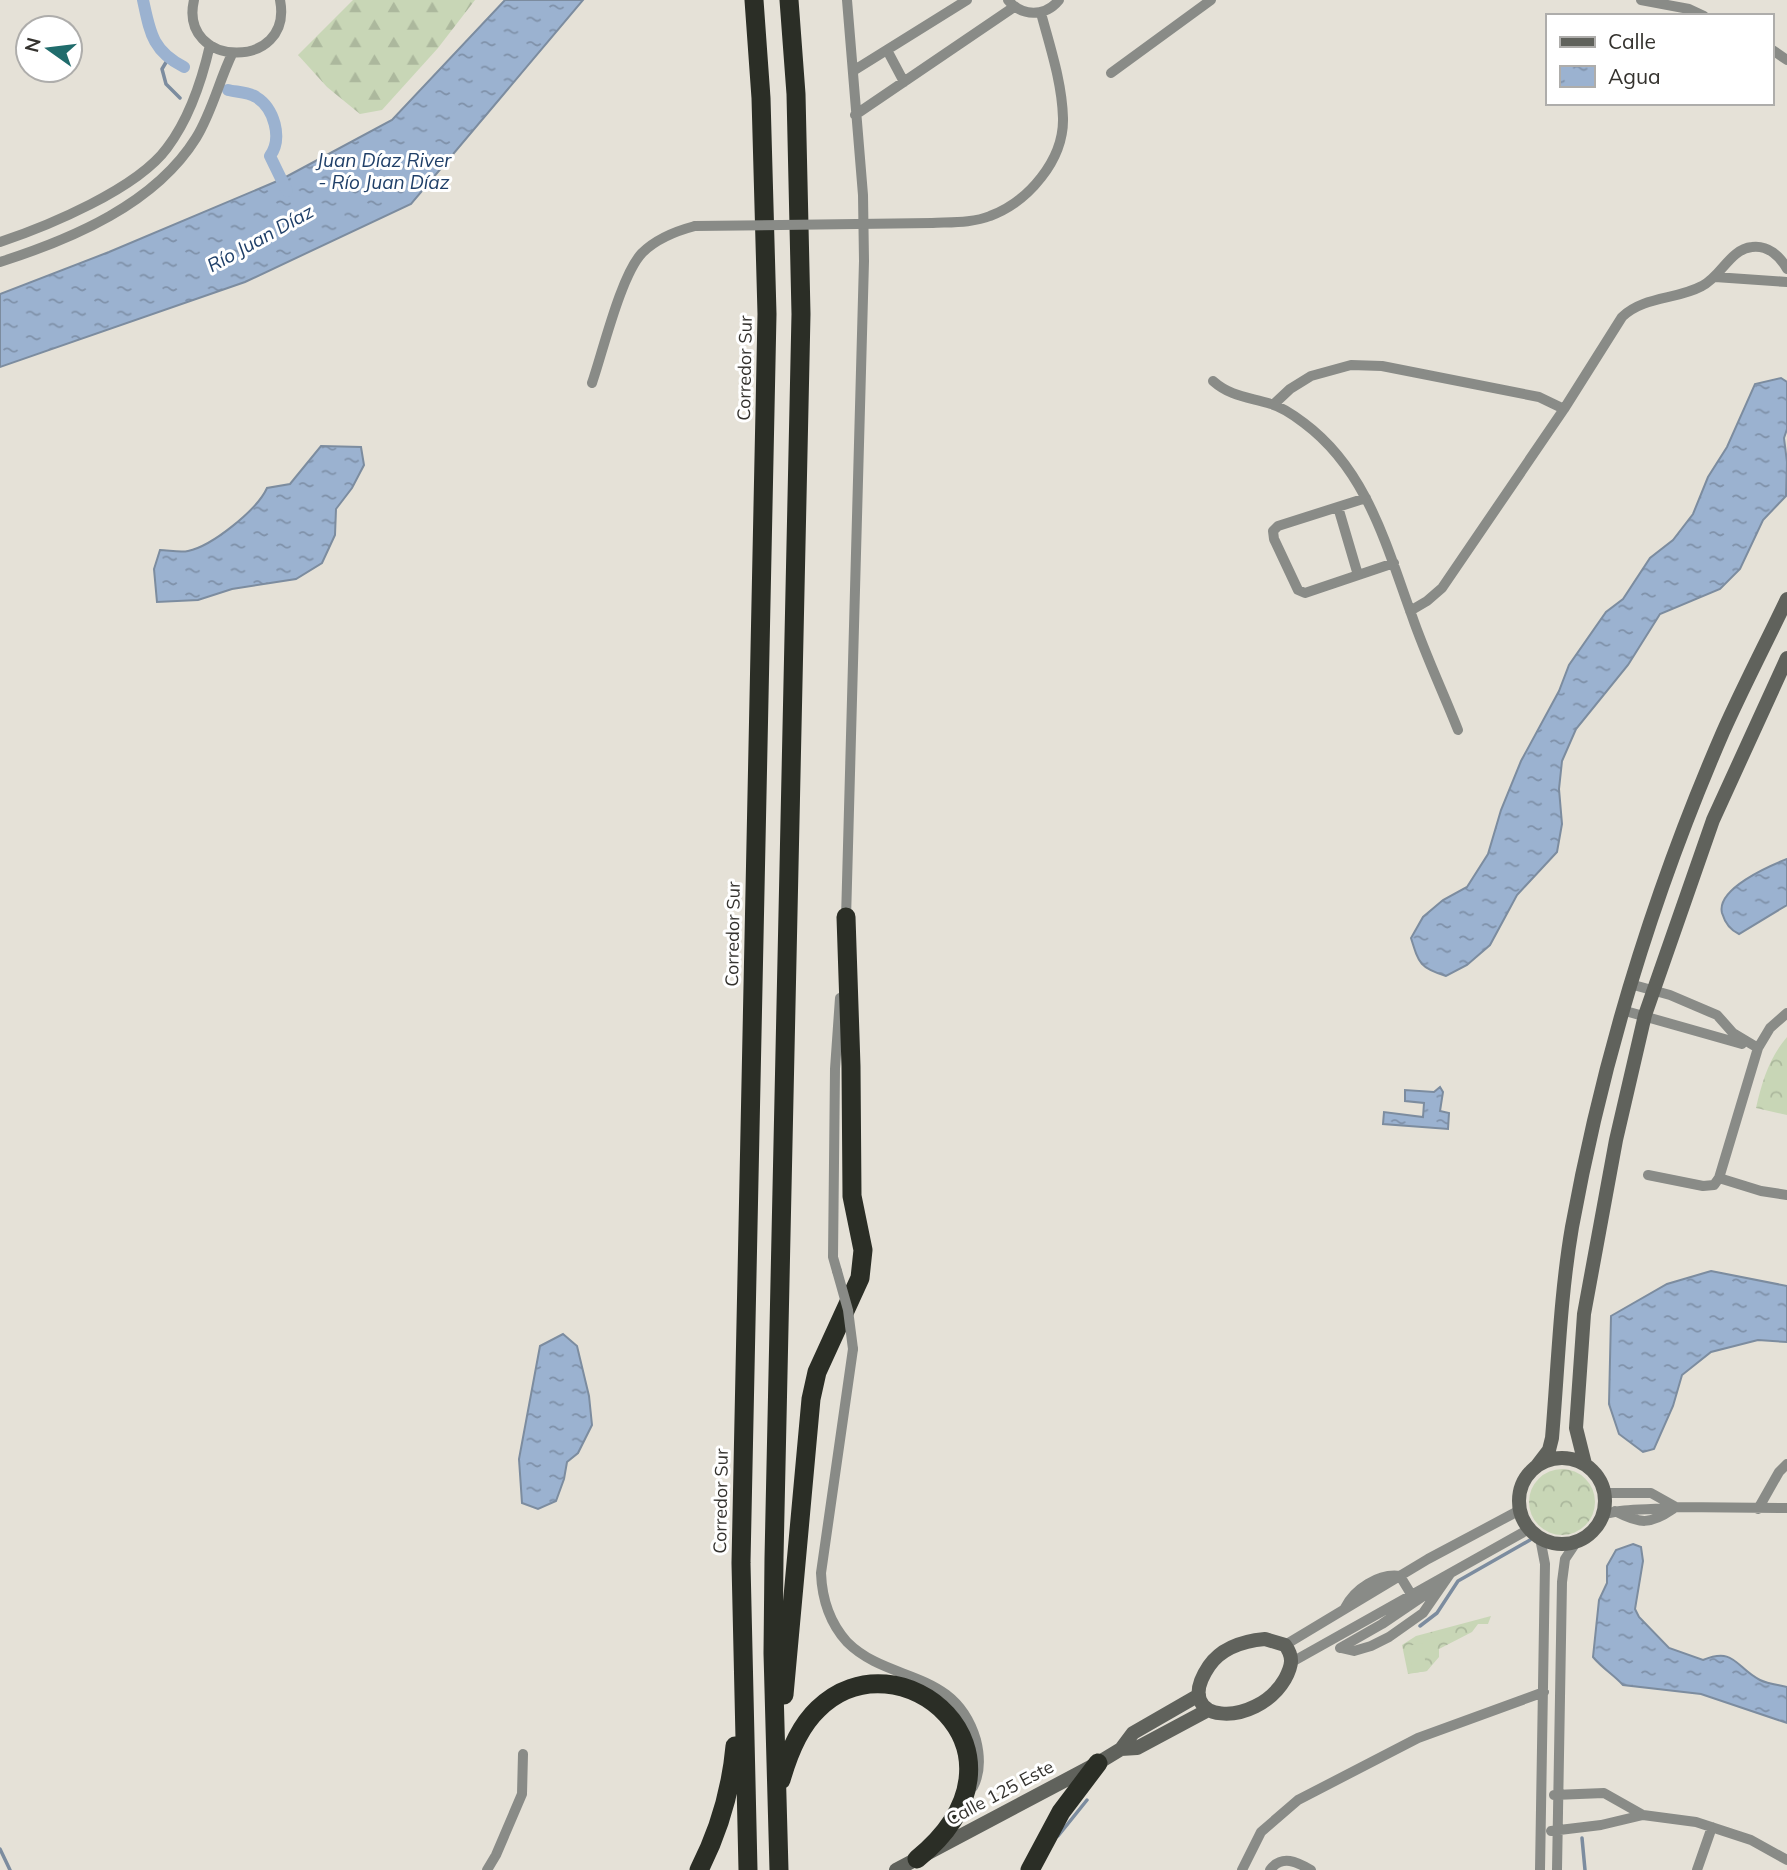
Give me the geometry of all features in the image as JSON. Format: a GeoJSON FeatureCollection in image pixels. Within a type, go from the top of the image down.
{"type":"FeatureCollection","features":[{"type":"Feature","properties":{"kind":"highway","name":"Corredor Sur"},"geometry":{"type":"LineString","coordinates":[[748,1870],[741,1563],[767,314],[761,98],[754,0]]}},
{"type":"Feature","properties":{"kind":"highway"},"geometry":{"type":"LineString","coordinates":[[779,1870],[773,1653],[774,1544],[801,314],[796,94],[789,0]]}},
{"type":"Feature","properties":{"kind":"highway"},"geometry":{"type":"LineString","coordinates":[[776,1758],[786,1678],[811,1399],[817,1372],[860,1278],[863,1262],[852,1196],[846,917]]}},
{"type":"Feature","properties":{"kind":"highway"},"geometry":{"type":"LineString","coordinates":[[699,1870],[714,1838],[733,1772],[743,1669]]}},
{"type":"Feature","properties":{"kind":"highway"},"geometry":{"type":"LineString","coordinates":[[777,1795],[795,1743],[818,1709],[847,1690],[864,1686],[881,1685],[912,1690],[943,1711],[957,1727],[965,1743],[969,1762],[969,1782],[962,1804],[945,1833],[917,1859]]}},
{"type":"Feature","properties":{"kind":"highway"},"geometry":{"type":"LineString","coordinates":[[1030,1870],[1061,1812],[1098,1763]]}},
{"type":"Feature","properties":{"kind":"street"},"geometry":{"type":"LineString","coordinates":[[194,0],[194,21],[200,34],[210,45],[232,54],[251,52],[267,43],[278,28],[282,9],[280,0]]}},
{"type":"Feature","properties":{"kind":"street"},"geometry":{"type":"LineString","coordinates":[[847,0],[863,195],[864,261],[846,917],[835,1069],[834,1256],[848,1310],[853,1349],[821,1573],[822,1593],[828,1613],[848,1643],[867,1656],[931,1684],[959,1706],[969,1721],[979,1753],[979,1768],[975,1783],[962,1804]]}},
{"type":"Feature","properties":{"kind":"street"},"geometry":{"type":"LineString","coordinates":[[853,71],[967,0]]}},
{"type":"Feature","properties":{"kind":"street"},"geometry":{"type":"LineString","coordinates":[[855,115],[1011,4],[1027,13],[1041,13],[1059,0]]}},
{"type":"Feature","properties":{"kind":"street"},"geometry":{"type":"LineString","coordinates":[[1111,73],[1211,0]]}},
{"type":"Feature","properties":{"kind":"street"},"geometry":{"type":"LineString","coordinates":[[1641,0],[1689,9],[1700,14]]}},
{"type":"Feature","properties":{"kind":"street"},"geometry":{"type":"LineString","coordinates":[[592,383],[629,272],[642,253],[663,237],[695,226],[932,223],[988,217],[1017,203],[1048,169],[1058,144],[1063,120],[1059,82],[1041,13]]}},
{"type":"Feature","properties":{"kind":"street"},"geometry":{"type":"LineString","coordinates":[[0,242],[85,208],[142,173],[166,149],[189,109],[205,69],[210,45]]}},
{"type":"Feature","properties":{"kind":"street"},"geometry":{"type":"LineString","coordinates":[[887,50],[904,82]]}},
{"type":"Feature","properties":{"kind":"street"},"geometry":{"type":"LineString","coordinates":[[0,262],[29,253],[111,215],[165,175],[182,158],[202,127],[232,54]]}},
{"type":"Feature","properties":{"kind":"street"},"geometry":{"type":"LineString","coordinates":[[1410,611],[1442,588],[1631,307],[1702,286],[1742,250],[1754,247],[1774,253],[1787,269]]}},
{"type":"Feature","properties":{"kind":"street"},"geometry":{"type":"LineString","coordinates":[[1715,277],[1787,282]]}},
{"type":"Feature","properties":{"kind":"street"},"geometry":{"type":"LineString","coordinates":[[1274,404],[1311,376],[1351,365],[1382,366],[1539,397],[1564,409]]}},
{"type":"Feature","properties":{"kind":"street"},"geometry":{"type":"LineString","coordinates":[[1213,381],[1223,390],[1240,397],[1274,404],[1304,423],[1337,454],[1366,498],[1387,541],[1410,611],[1458,730]]}},
{"type":"Feature","properties":{"kind":"street"},"geometry":{"type":"LineString","coordinates":[[1366,498],[1278,526],[1273,531],[1274,539],[1298,590],[1305,593],[1394,563]]}},
{"type":"Feature","properties":{"kind":"street"},"geometry":{"type":"LineString","coordinates":[[1338,507],[1358,575]]}},
{"type":"Feature","properties":{"kind":"street"},"geometry":{"type":"LineString","coordinates":[[1540,1870],[1545,1564],[1534,1533],[1520,1510],[1520,1497],[1523,1483],[1549,1450],[1552,1438],[1562,1309],[1572,1229],[1596,1108],[1622,1010],[1675,852],[1724,731],[1787,599]]}},
{"type":"Feature","properties":{"kind":"street"},"geometry":{"type":"LineString","coordinates":[[1585,1464],[1576,1429],[1584,1314],[1616,1140],[1645,1016],[1713,820],[1787,658]]}},
{"type":"Feature","properties":{"kind":"street"},"geometry":{"type":"LineString","coordinates":[[1630,984],[1717,1015],[1733,1033],[1758,1048]]}},
{"type":"Feature","properties":{"kind":"street"},"geometry":{"type":"LineString","coordinates":[[1622,1010],[1758,1048]]}},
{"type":"Feature","properties":{"kind":"street"},"geometry":{"type":"LineString","coordinates":[[1648,1175],[1703,1186],[1714,1185],[1719,1178],[1758,1048],[1770,1028],[1787,1013]]}},
{"type":"Feature","properties":{"kind":"street"},"geometry":{"type":"LineString","coordinates":[[1719,1178],[1761,1191],[1787,1195]]}},
{"type":"Feature","properties":{"kind":"street"},"geometry":{"type":"LineString","coordinates":[[1536,1467],[1547,1460],[1560,1458],[1585,1464],[1594,1472],[1605,1493],[1609,1513]]}},
{"type":"Feature","properties":{"kind":"street"},"geometry":{"type":"LineString","coordinates":[[1758,1509],[1779,1472],[1787,1464]]}},
{"type":"Feature","properties":{"kind":"street"},"geometry":{"type":"LineString","coordinates":[[1605,1493],[1651,1493],[1675,1507],[1787,1508]]}},
{"type":"Feature","properties":{"kind":"street"},"geometry":{"type":"LineString","coordinates":[[1609,1513],[1634,1521],[1656,1521],[1675,1507]]}},
{"type":"Feature","properties":{"kind":"street"},"geometry":{"type":"LineString","coordinates":[[1285,1645],[1400,1576],[1520,1510]]}},
{"type":"Feature","properties":{"kind":"street"},"geometry":{"type":"LineString","coordinates":[[1534,1533],[1552,1543],[1577,1541],[1588,1535],[1609,1513]]}},
{"type":"Feature","properties":{"kind":"street"},"geometry":{"type":"LineString","coordinates":[[1341,1648],[1452,1571],[1534,1533]]}},
{"type":"Feature","properties":{"kind":"street"},"geometry":{"type":"LineString","coordinates":[[1557,1870],[1562,1582],[1566,1559],[1577,1541]]}},
{"type":"Feature","properties":{"kind":"street"},"geometry":{"type":"LineString","coordinates":[[1322,1645],[1354,1651],[1389,1637],[1423,1613],[1452,1571]]}},
{"type":"Feature","properties":{"kind":"street"},"geometry":{"type":"LineString","coordinates":[[1400,1576],[1423,1613]]}},
{"type":"Feature","properties":{"kind":"street"},"geometry":{"type":"LineString","coordinates":[[1292,1662],[1444,1583]]}},
{"type":"Feature","properties":{"kind":"street"},"geometry":{"type":"LineString","coordinates":[[1265,1639],[1285,1645],[1291,1653],[1292,1662],[1280,1687],[1269,1699],[1255,1708],[1239,1713],[1214,1714],[1208,1710],[1199,1695],[1201,1681],[1208,1667],[1219,1654],[1231,1646],[1265,1639]]}},
{"type":"Feature","properties":{"kind":"street"},"geometry":{"type":"LineString","coordinates":[[1242,1870],[1261,1832],[1298,1800],[1418,1738],[1544,1692]]}},
{"type":"Feature","properties":{"kind":"street","name":"Calle 125 Este"},"geometry":{"type":"LineString","coordinates":[[897,1870],[1098,1763],[1121,1749],[1133,1733],[1199,1695]]}},
{"type":"Feature","properties":{"kind":"street","name":"Calle 125 Este"},"geometry":{"type":"LineString","coordinates":[[1121,1749],[1136,1748],[1208,1710]]}},
{"type":"Feature","properties":{"kind":"street"},"geometry":{"type":"LineString","coordinates":[[487,1870],[522,1794],[523,1754]]}},
{"type":"Feature","properties":{"kind":"street"},"geometry":{"type":"LineString","coordinates":[[1542,1798],[1558,1794],[1604,1793],[1643,1815]]}},
{"type":"Feature","properties":{"kind":"street"},"geometry":{"type":"LineString","coordinates":[[1541,1831],[1601,1825],[1643,1815],[1696,1822],[1751,1840],[1787,1860]]}},
{"type":"Feature","properties":{"kind":"street"},"geometry":{"type":"LineString","coordinates":[[1697,1870],[1712,1827]]}},
{"type":"Feature","properties":{"kind":"street"},"geometry":{"type":"LineString","coordinates":[[1270,1870],[1283,1860],[1296,1861],[1311,1870]]}},
{"type":"Feature","properties":{"kind":"green space"},"geometry":{"type":"Polygon","coordinates":[[[353,0],[475,0],[438,48],[382,110],[360,114],[327,87],[298,55],[353,0]]]}},
{"type":"Feature","properties":{"kind":"green space"},"geometry":{"type":"Polygon","coordinates":[[[1787,1037],[1787,1115],[1756,1108],[1767,1071],[1775,1053],[1787,1037]]]}},
{"type":"Feature","properties":{"kind":"green space"},"geometry":{"type":"Polygon","coordinates":[[[1555,1469],[1569,1469],[1581,1474],[1590,1483],[1595,1502],[1593,1515],[1586,1526],[1569,1535],[1555,1535],[1543,1530],[1534,1521],[1529,1509],[1529,1495],[1534,1483],[1543,1474],[1555,1469]]]}},
{"type":"Feature","properties":{"kind":"green space"},"geometry":{"type":"Polygon","coordinates":[[[1491,1616],[1488,1624],[1478,1624],[1472,1632],[1439,1649],[1439,1657],[1427,1671],[1408,1674],[1402,1645],[1416,1636],[1491,1616]]]}},
{"type":"Feature","properties":{"kind":"green space"},"geometry":{"type":"Polygon","coordinates":[[[1422,1643],[1427,1671],[1413,1673],[1408,1646],[1422,1643]]]}},
{"type":"Feature","properties":{"kind":"water","name":"Juan Díaz River - Río Juan Díaz"},"geometry":{"type":"Polygon","coordinates":[[[505,0],[583,0],[411,204],[245,282],[0,367],[0,294],[109,252],[282,179],[392,120],[505,0]]]}},
{"type":"Feature","properties":{"kind":"water"},"geometry":{"type":"Polygon","coordinates":[[[1781,378],[1787,382],[1787,429],[1784,438],[1787,462],[1786,496],[1763,520],[1740,569],[1720,589],[1660,614],[1628,665],[1576,729],[1562,761],[1559,789],[1562,824],[1557,852],[1517,895],[1490,945],[1467,965],[1446,976],[1431,970],[1422,964],[1411,938],[1423,917],[1443,900],[1467,887],[1488,854],[1501,810],[1521,761],[1559,691],[1569,665],[1606,612],[1623,599],[1650,558],[1673,540],[1693,514],[1708,477],[1727,447],[1755,384],[1781,378]]]}},
{"type":"Feature","properties":{"kind":"water"},"geometry":{"type":"Polygon","coordinates":[[[321,446],[361,447],[364,465],[352,488],[336,509],[335,535],[322,563],[296,579],[232,589],[198,600],[157,602],[154,569],[160,550],[188,551],[221,535],[254,506],[267,488],[290,484],[321,446]]]}},
{"type":"Feature","properties":{"kind":"water"},"geometry":{"type":"Polygon","coordinates":[[[1787,859],[1787,905],[1739,934],[1733,930],[1722,913],[1722,904],[1727,895],[1745,880],[1787,859]]]}},
{"type":"Feature","properties":{"kind":"water"},"geometry":{"type":"Polygon","coordinates":[[[1440,1087],[1443,1092],[1440,1111],[1449,1113],[1448,1129],[1383,1124],[1384,1112],[1423,1117],[1424,1103],[1405,1101],[1405,1090],[1434,1092],[1440,1087]]]}},
{"type":"Feature","properties":{"kind":"water"},"geometry":{"type":"Polygon","coordinates":[[[1711,1271],[1787,1286],[1787,1342],[1758,1340],[1711,1352],[1682,1375],[1673,1406],[1654,1449],[1643,1452],[1619,1434],[1609,1404],[1611,1316],[1667,1284],[1711,1271]]]}},
{"type":"Feature","properties":{"kind":"water"},"geometry":{"type":"Polygon","coordinates":[[[563,1334],[577,1346],[589,1396],[592,1425],[578,1453],[567,1462],[556,1501],[538,1509],[522,1503],[519,1459],[540,1346],[563,1334]]]}},
{"type":"Feature","properties":{"kind":"water"},"geometry":{"type":"Polygon","coordinates":[[[1633,1544],[1641,1547],[1643,1561],[1635,1609],[1639,1617],[1669,1648],[1703,1660],[1729,1657],[1760,1680],[1787,1687],[1787,1723],[1701,1694],[1623,1685],[1593,1657],[1599,1600],[1607,1583],[1607,1566],[1616,1550],[1633,1544]]]}},
{"type":"Feature","properties":{"kind":"waterway"},"geometry":{"type":"LineString","coordinates":[[143,0],[154,40],[165,54],[184,67]]}},
{"type":"Feature","properties":{"kind":"waterway"},"geometry":{"type":"LineString","coordinates":[[168,59],[162,69],[166,84],[180,98]]}},
{"type":"Feature","properties":{"kind":"waterway"},"geometry":{"type":"LineString","coordinates":[[228,90],[253,95],[268,108],[276,132],[276,141],[270,156],[287,191]]}},
{"type":"Feature","properties":{"kind":"waterway"},"geometry":{"type":"LineString","coordinates":[[1420,1626],[1437,1613],[1458,1581],[1530,1540]]}},
{"type":"Feature","properties":{"kind":"waterway"},"geometry":{"type":"LineString","coordinates":[[1058,1836],[1087,1800]]}},
{"type":"Feature","properties":{"kind":"waterway"},"geometry":{"type":"LineString","coordinates":[[1582,1838],[1585,1870]]}},
{"type":"Feature","properties":{"kind":"waterway"},"geometry":{"type":"LineString","coordinates":[[0,1849],[10,1870]]}},
{"type":"Feature","properties":{"kind":"water label","name":"Río Juan Díaz"},"geometry":{"type":"Point","coordinates":[260,238]}}]}
